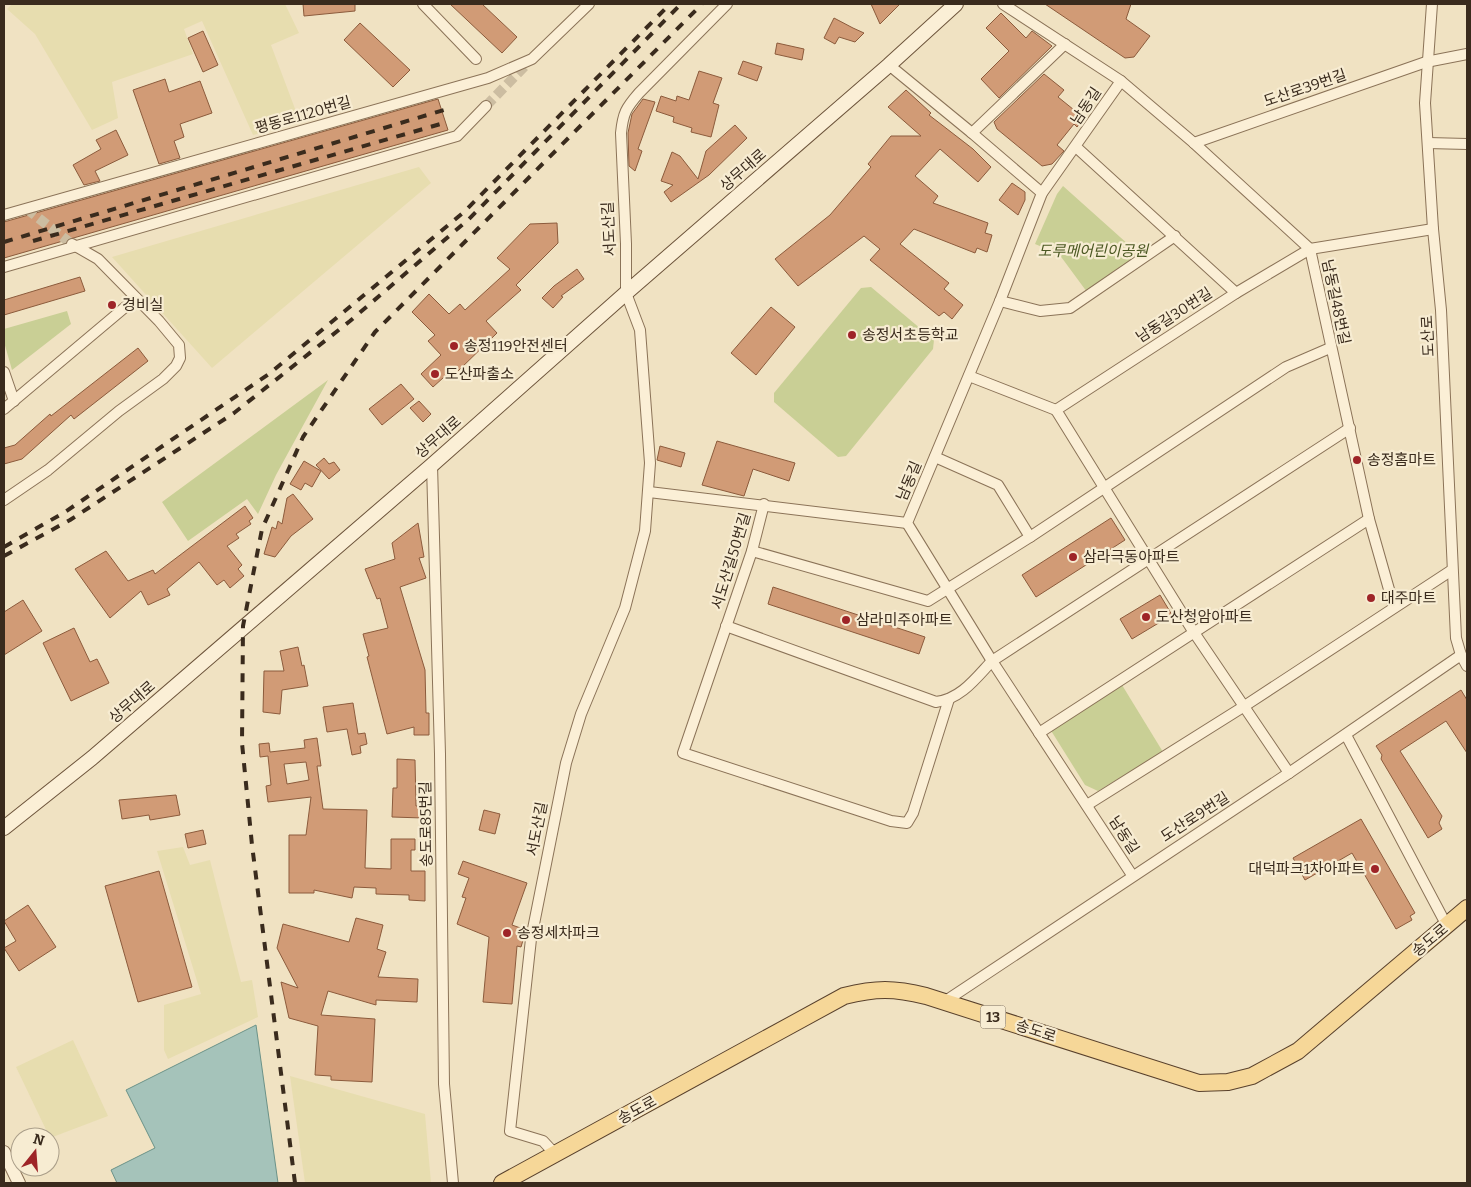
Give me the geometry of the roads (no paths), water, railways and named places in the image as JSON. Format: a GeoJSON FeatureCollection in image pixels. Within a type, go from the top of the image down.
{"type":"FeatureCollection","features":[{"type":"Feature","properties":{"kind":"main road","name":"상무대로"},"geometry":{"type":"LineString","coordinates":[[4,828],[92,758],[432,465],[626,293],[889,65],[956,4]]}},
{"type":"Feature","properties":{"kind":"main road","name":"송도로"},"geometry":{"type":"LineString","coordinates":[[502,1183],[844,996],[871,989],[899,989],[1199,1083],[1228,1082],[1252,1076],[1298,1051],[1467,908]]}},
{"type":"Feature","properties":{"kind":"street"},"geometry":{"type":"LineString","coordinates":[[423,4],[476,59]]}},
{"type":"Feature","properties":{"kind":"street","name":"평동로1120번길"},"geometry":{"type":"LineString","coordinates":[[4,215],[488,78],[528,62],[589,4]]}},
{"type":"Feature","properties":{"kind":"street","name":"서도산길"},"geometry":{"type":"LineString","coordinates":[[556,1155],[543,1141],[510,1131],[531,939],[566,763],[584,706],[625,608],[645,531],[649,492],[650,463],[640,330],[626,293],[626,244],[621,133],[623,117],[626,108],[639,93],[727,4]]}},
{"type":"Feature","properties":{"kind":"street"},"geometry":{"type":"LineString","coordinates":[[972,133],[1065,44],[1003,4]]}},
{"type":"Feature","properties":{"kind":"street","name":"도산로"},"geometry":{"type":"LineString","coordinates":[[1432,4],[1426,62],[1425,103],[1433,229],[1442,310],[1456,627],[1461,655],[1467,666]]}},
{"type":"Feature","properties":{"kind":"street","name":"남동길48번길"},"geometry":{"type":"LineString","coordinates":[[1065,44],[1121,81],[1194,143],[1310,249],[1330,348],[1350,428],[1369,519],[1394,607]]}},
{"type":"Feature","properties":{"kind":"street","name":"도산로39번길"},"geometry":{"type":"LineString","coordinates":[[1194,143],[1426,62],[1467,54]]}},
{"type":"Feature","properties":{"kind":"street"},"geometry":{"type":"LineString","coordinates":[[889,65],[1042,193]]}},
{"type":"Feature","properties":{"kind":"street","name":"남동길"},"geometry":{"type":"LineString","coordinates":[[1121,81],[1042,193],[1000,301],[907,523],[992,661],[1132,875]]}},
{"type":"Feature","properties":{"kind":"street"},"geometry":{"type":"LineString","coordinates":[[4,267],[72,244],[458,136],[486,106]]}},
{"type":"Feature","properties":{"kind":"street"},"geometry":{"type":"LineString","coordinates":[[1428,143],[1467,144]]}},
{"type":"Feature","properties":{"kind":"street","name":"남동길"},"geometry":{"type":"LineString","coordinates":[[1076,147],[1236,293]]}},
{"type":"Feature","properties":{"kind":"street"},"geometry":{"type":"LineString","coordinates":[[1310,249],[1433,229]]}},
{"type":"Feature","properties":{"kind":"street"},"geometry":{"type":"LineString","coordinates":[[1000,301],[1040,311],[1070,308],[1175,236]]}},
{"type":"Feature","properties":{"kind":"street"},"geometry":{"type":"LineString","coordinates":[[4,500],[48,470],[170,373],[180,358],[179,345],[136,298],[98,260],[72,244]]}},
{"type":"Feature","properties":{"kind":"street","name":"남동길30번길"},"geometry":{"type":"LineString","coordinates":[[1056,410],[1236,293],[1310,249]]}},
{"type":"Feature","properties":{"kind":"street"},"geometry":{"type":"LineString","coordinates":[[4,409],[136,298]]}},
{"type":"Feature","properties":{"kind":"street"},"geometry":{"type":"LineString","coordinates":[[752,552],[928,601],[1030,538],[1286,367],[1330,348]]}},
{"type":"Feature","properties":{"kind":"street"},"geometry":{"type":"LineString","coordinates":[[4,372],[14,401]]}},
{"type":"Feature","properties":{"kind":"street"},"geometry":{"type":"LineString","coordinates":[[969,376],[1056,410],[1103,489],[1193,631],[1289,773]]}},
{"type":"Feature","properties":{"kind":"street"},"geometry":{"type":"LineString","coordinates":[[726,626],[936,702],[949,699],[968,686],[992,661],[1350,428]]}},
{"type":"Feature","properties":{"kind":"street"},"geometry":{"type":"LineString","coordinates":[[935,457],[998,485],[1030,538]]}},
{"type":"Feature","properties":{"kind":"street","name":"송도로85번길"},"geometry":{"type":"LineString","coordinates":[[432,465],[440,754],[444,1084],[453,1183]]}},
{"type":"Feature","properties":{"kind":"street"},"geometry":{"type":"LineString","coordinates":[[649,492],[764,504],[907,523]]}},
{"type":"Feature","properties":{"kind":"street","name":"서도산길50번길"},"geometry":{"type":"LineString","coordinates":[[764,504],[752,552],[683,752],[890,821],[907,823],[913,813],[949,699]]}},
{"type":"Feature","properties":{"kind":"street"},"geometry":{"type":"LineString","coordinates":[[1039,733],[1193,631],[1369,519]]}},
{"type":"Feature","properties":{"kind":"street"},"geometry":{"type":"LineString","coordinates":[[1087,805],[1243,707],[1452,570]]}},
{"type":"Feature","properties":{"kind":"street"},"geometry":{"type":"LineString","coordinates":[[1456,627],[1467,627]]}},
{"type":"Feature","properties":{"kind":"street","name":"도산로9번길"},"geometry":{"type":"LineString","coordinates":[[944,1002],[1132,875],[1289,773],[1461,655]]}},
{"type":"Feature","properties":{"kind":"street"},"geometry":{"type":"LineString","coordinates":[[1346,734],[1447,926]]}},
{"type":"Feature","properties":{"kind":"street"},"geometry":{"type":"LineString","coordinates":[[4,1152],[19,1183]]}},
{"type":"Feature","properties":{"kind":"water"},"geometry":{"type":"Polygon","coordinates":[[[256,1025],[278,1183],[117,1183],[111,1170],[155,1148],[126,1090],[256,1025]]]}},
{"type":"Feature","properties":{"kind":"tunnel"},"geometry":{"type":"LineString","coordinates":[[486,106],[525,66]]}},
{"type":"Feature","properties":{"kind":"tunnel"},"geometry":{"type":"LineString","coordinates":[[27,209],[69,242]]}},
{"type":"Feature","properties":{"kind":"railway"},"geometry":{"type":"LineString","coordinates":[[4,547],[65,512],[269,374],[464,212],[670,4]]}},
{"type":"Feature","properties":{"kind":"railway"},"geometry":{"type":"LineString","coordinates":[[4,556],[70,520],[234,413],[350,321],[469,219],[681,4]]}},
{"type":"Feature","properties":{"kind":"railway"},"geometry":{"type":"LineString","coordinates":[[295,1183],[252,845],[242,743],[243,626],[262,529],[303,437],[375,332],[702,4]]}},
{"type":"Feature","properties":{"kind":"railway"},"geometry":{"type":"LineString","coordinates":[[4,242],[444,110]]}},
{"type":"Feature","properties":{"kind":"railway"},"geometry":{"type":"LineString","coordinates":[[33,241],[444,123]]}},
{"type":"Feature","properties":{"kind":"place","name":"경비실"},"geometry":{"type":"Point","coordinates":[112,305]}},
{"type":"Feature","properties":{"kind":"place","name":"송정서초등학교"},"geometry":{"type":"Point","coordinates":[852,335]}},
{"type":"Feature","properties":{"kind":"place","name":"송정119안전센터"},"geometry":{"type":"Point","coordinates":[454,346]}},
{"type":"Feature","properties":{"kind":"place","name":"도산파출소"},"geometry":{"type":"Point","coordinates":[435,374]}},
{"type":"Feature","properties":{"kind":"place","name":"송정홈마트"},"geometry":{"type":"Point","coordinates":[1357,460]}},
{"type":"Feature","properties":{"kind":"place","name":"삼라극동아파트"},"geometry":{"type":"Point","coordinates":[1073,557]}},
{"type":"Feature","properties":{"kind":"place","name":"대주마트"},"geometry":{"type":"Point","coordinates":[1371,598]}},
{"type":"Feature","properties":{"kind":"place","name":"도산청암아파트"},"geometry":{"type":"Point","coordinates":[1146,617]}},
{"type":"Feature","properties":{"kind":"place","name":"삼라미주아파트"},"geometry":{"type":"Point","coordinates":[846,620]}},
{"type":"Feature","properties":{"kind":"place","name":"대덕파크1차아파트"},"geometry":{"type":"Point","coordinates":[1375,869]}},
{"type":"Feature","properties":{"kind":"place","name":"송정세차파크"},"geometry":{"type":"Point","coordinates":[507,933]}},
{"type":"Feature","properties":{"kind":"park label","name":"도루메어린이공원"},"geometry":{"type":"Point","coordinates":[1093,251]}}]}
